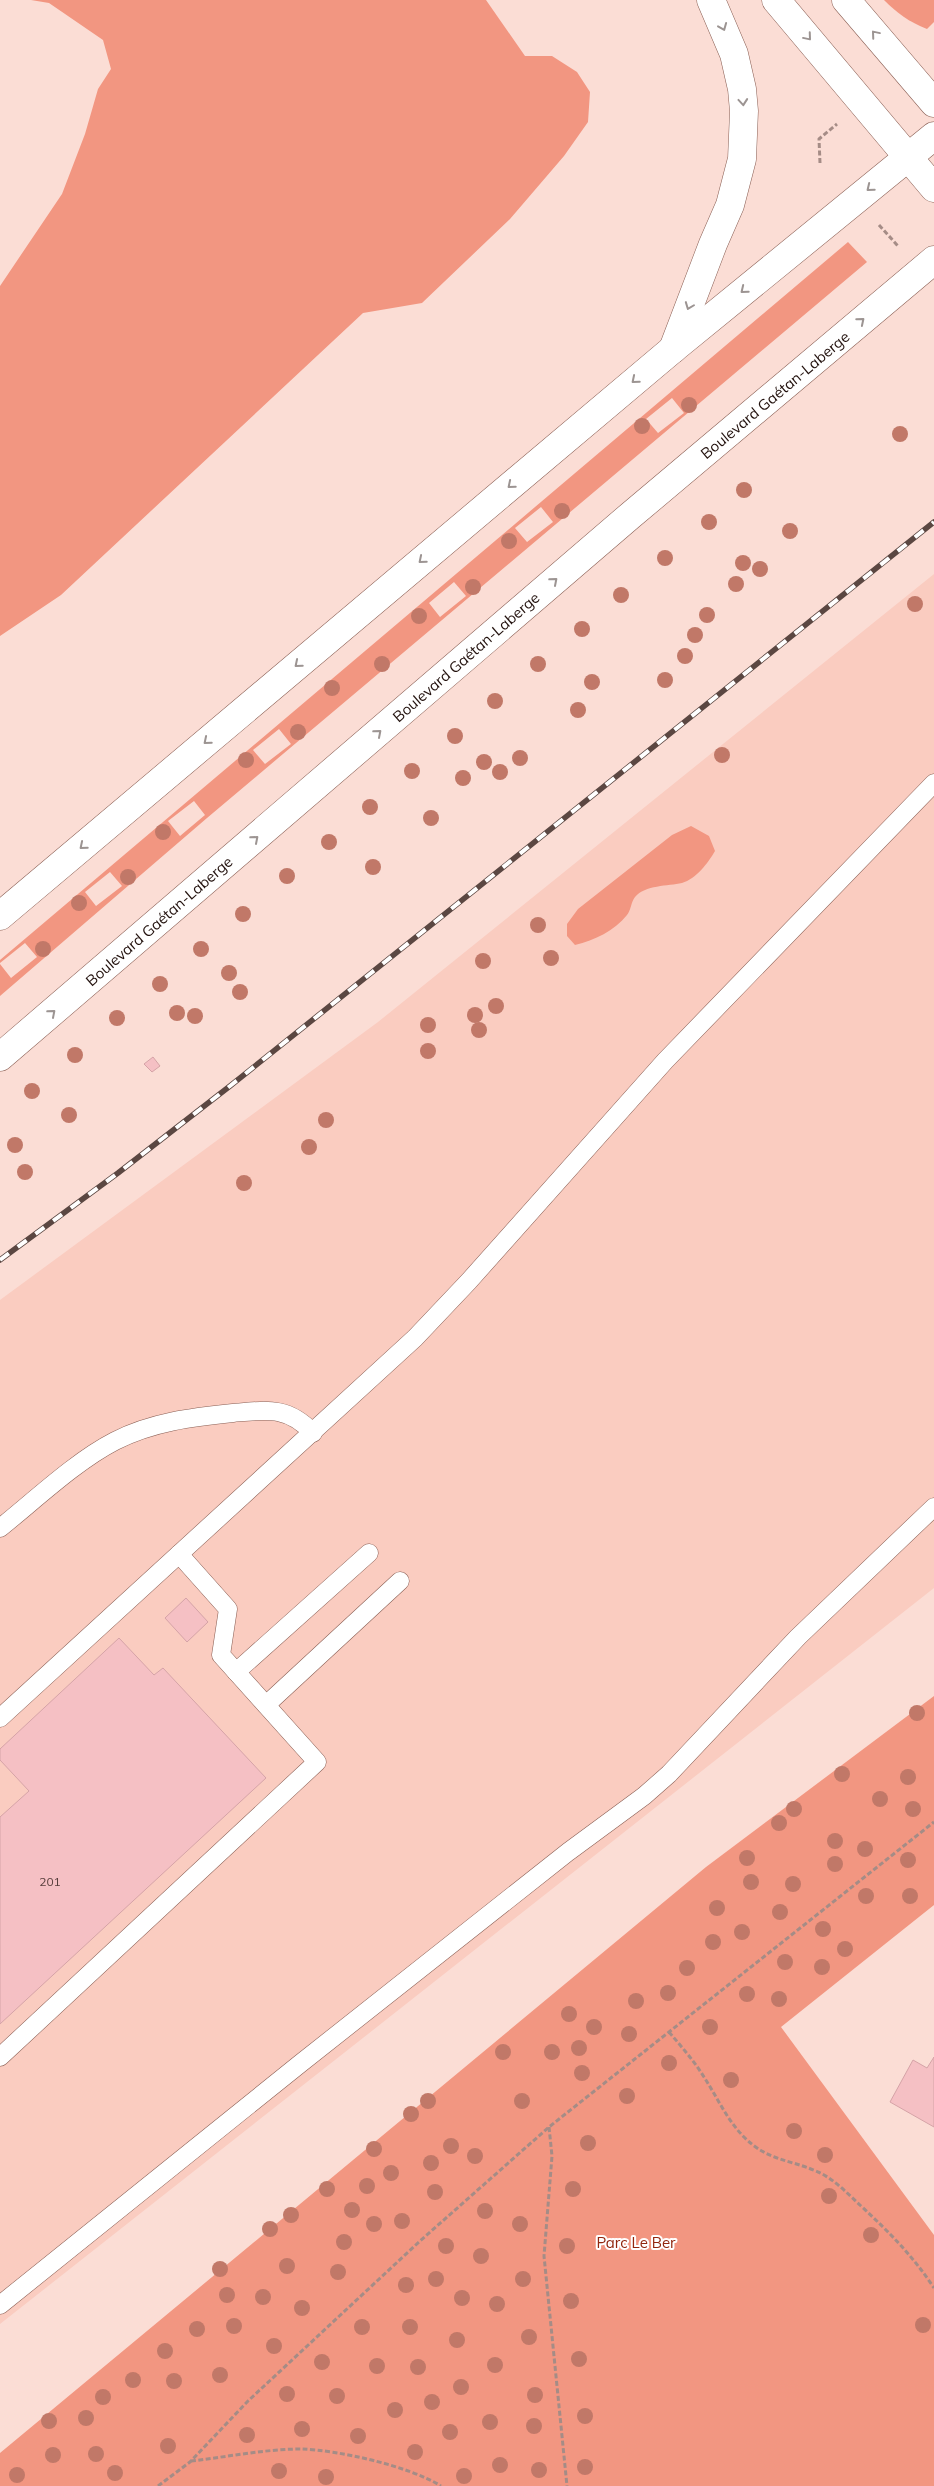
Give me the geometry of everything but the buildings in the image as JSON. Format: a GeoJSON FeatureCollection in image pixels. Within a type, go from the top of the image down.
{"type":"FeatureCollection","features":[{"type":"Feature","properties":{"kind":"main road"},"geometry":{"type":"LineString","coordinates":[[673,349],[712,244],[730,205],[742,159],[744,111],[740,80],[734,54],[711,0]]}},
{"type":"Feature","properties":{"kind":"main road"},"geometry":{"type":"LineString","coordinates":[[776,0],[934,188]]}},
{"type":"Feature","properties":{"kind":"main road"},"geometry":{"type":"LineString","coordinates":[[846,0],[934,103]]}},
{"type":"Feature","properties":{"kind":"main road"},"geometry":{"type":"LineString","coordinates":[[0,916],[673,349],[934,136]]}},
{"type":"Feature","properties":{"kind":"main road","name":"Boulevard Gaétan-Laberge"},"geometry":{"type":"LineString","coordinates":[[0,1057],[624,522],[934,260]]}},
{"type":"Feature","properties":{"kind":"lane"},"geometry":{"type":"LineString","coordinates":[[0,1718],[313,1433],[422,1331],[665,1061],[934,783]]}},
{"type":"Feature","properties":{"kind":"lane"},"geometry":{"type":"LineString","coordinates":[[0,1528],[96,1451],[141,1430],[192,1417],[274,1411],[291,1415],[304,1423],[313,1433]]}},
{"type":"Feature","properties":{"kind":"lane"},"geometry":{"type":"LineString","coordinates":[[0,2305],[301,2063],[568,1852],[644,1796],[669,1774],[798,1637],[934,1507]]}},
{"type":"Feature","properties":{"kind":"lane"},"geometry":{"type":"LineString","coordinates":[[236,1672],[369,1553]]}},
{"type":"Feature","properties":{"kind":"lane"},"geometry":{"type":"LineString","coordinates":[[0,2057],[317,1762],[221,1655],[228,1609],[179,1554]]}},
{"type":"Feature","properties":{"kind":"lane"},"geometry":{"type":"LineString","coordinates":[[266,1705],[400,1581]]}},
{"type":"Feature","properties":{"kind":"path"},"geometry":{"type":"LineString","coordinates":[[819,139],[820,163]]}},
{"type":"Feature","properties":{"kind":"path"},"geometry":{"type":"LineString","coordinates":[[878,224],[901,251]]}},
{"type":"Feature","properties":{"kind":"path"},"geometry":{"type":"LineString","coordinates":[[158,2486],[190,2462],[248,2400],[420,2241],[549,2127],[934,1822]]}},
{"type":"Feature","properties":{"kind":"path"},"geometry":{"type":"LineString","coordinates":[[669,2032],[691,2058],[723,2110],[744,2137],[763,2152],[779,2160],[816,2171],[839,2185],[917,2261],[934,2288]]}},
{"type":"Feature","properties":{"kind":"path"},"geometry":{"type":"LineString","coordinates":[[549,2127],[552,2156],[544,2256],[567,2486]]}},
{"type":"Feature","properties":{"kind":"path"},"geometry":{"type":"LineString","coordinates":[[190,2462],[301,2449],[369,2460],[401,2469],[441,2486]]}},
{"type":"Feature","properties":{"kind":"shaded area"},"geometry":{"type":"Polygon","coordinates":[[[934,574],[934,1588],[0,2324],[0,1300],[378,1022],[934,574]]]}},
{"type":"Feature","properties":{"kind":"green space"},"geometry":{"type":"Polygon","coordinates":[[[31,0],[486,0],[525,56],[552,56],[577,72],[590,92],[588,122],[564,156],[510,219],[422,303],[363,313],[61,595],[0,636],[0,286],[62,194],[85,134],[98,89],[111,69],[103,40],[49,3],[31,0]]]}},
{"type":"Feature","properties":{"kind":"green space"},"geometry":{"type":"Polygon","coordinates":[[[884,0],[934,0],[934,22],[927,29],[904,17],[884,0]]]}},
{"type":"Feature","properties":{"kind":"green space"},"geometry":{"type":"Polygon","coordinates":[[[848,242],[867,262],[207,818],[0,996],[0,964],[11,978],[37,957],[25,943],[0,963],[0,960],[848,242]],[[672,398],[646,419],[658,433],[684,413],[672,398]],[[541,507],[515,528],[527,542],[553,522],[541,507]],[[454,582],[429,603],[440,617],[466,596],[454,582]],[[279,729],[253,750],[265,764],[291,744],[279,729]],[[194,801],[168,821],[180,836],[205,815],[194,801]],[[110,872],[85,892],[96,906],[122,886],[110,872]]]}},
{"type":"Feature","properties":{"kind":"green space"},"geometry":{"type":"Polygon","coordinates":[[[691,826],[709,836],[715,851],[701,870],[692,878],[682,883],[651,888],[639,893],[635,897],[627,915],[616,926],[597,938],[575,945],[567,936],[567,924],[578,909],[672,835],[691,826]]]}},
{"type":"Feature","properties":{"kind":"green space","name":"Parc Le Ber"},"geometry":{"type":"Polygon","coordinates":[[[934,1696],[934,1905],[781,2027],[934,2235],[934,2486],[0,2486],[0,2453],[706,1867],[934,1696]]]}},
{"type":"Feature","properties":{"kind":"railway"},"geometry":{"type":"LineString","coordinates":[[0,1260],[118,1173],[230,1086],[934,522]]}}]}
